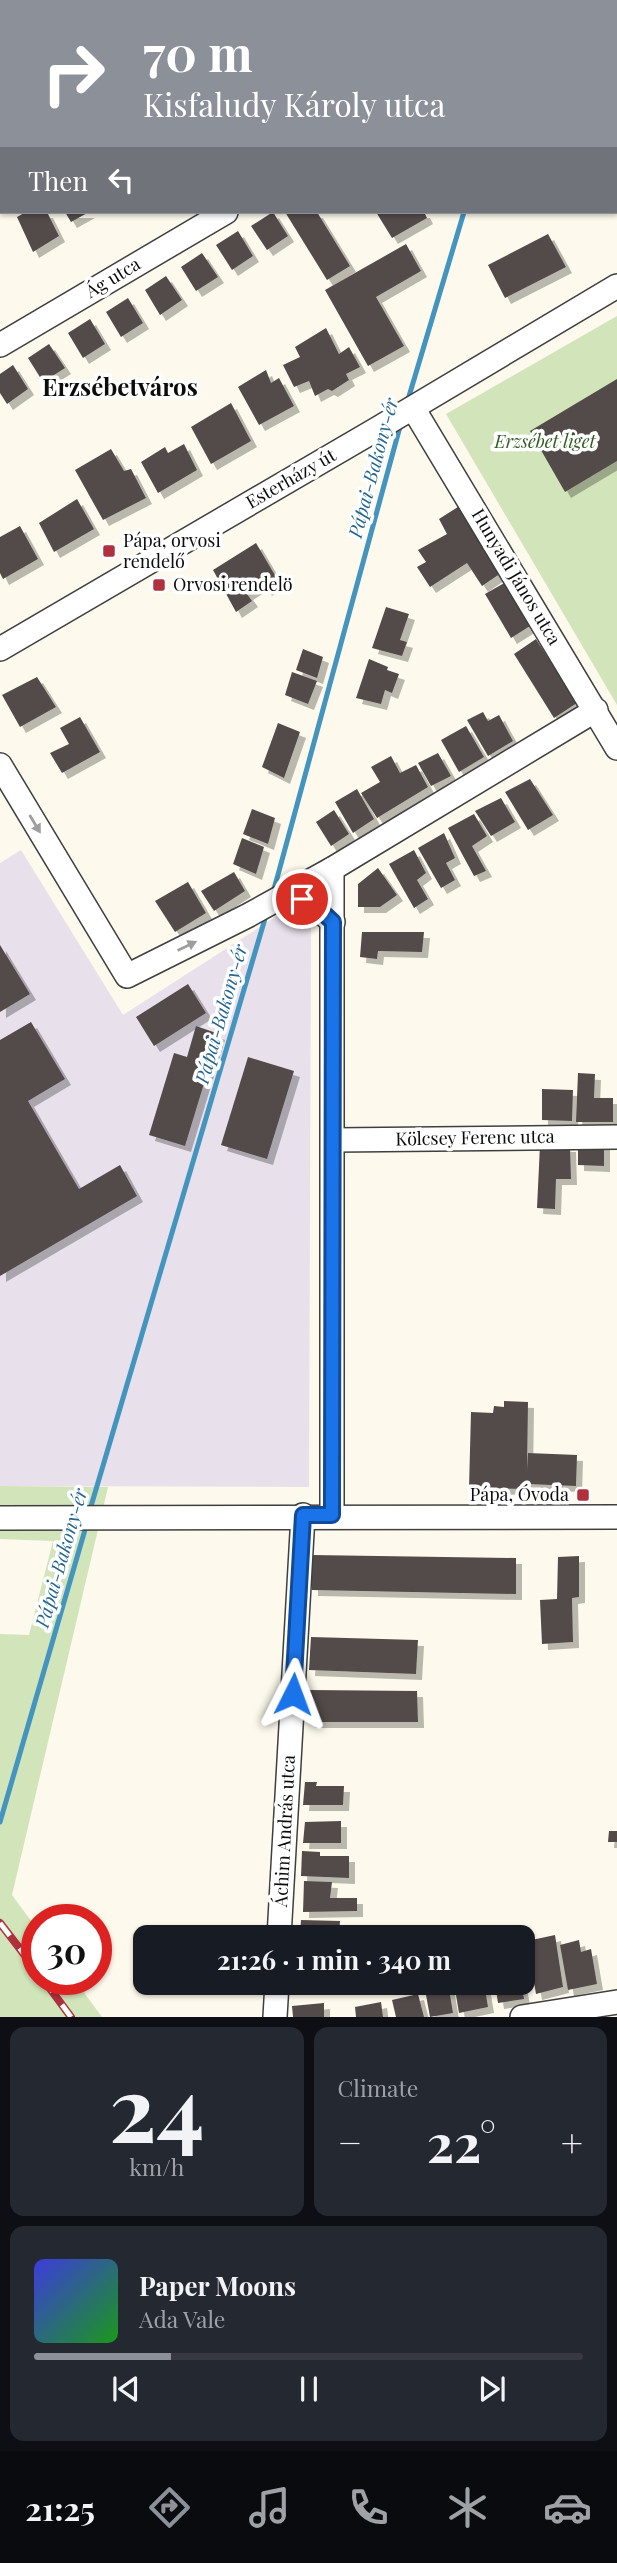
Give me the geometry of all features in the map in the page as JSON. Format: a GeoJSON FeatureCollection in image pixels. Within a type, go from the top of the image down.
{"type":"FeatureCollection","features":[{"type":"Feature","properties":{"kind":"street","name":"Ág utca"},"geometry":{"type":"LineString","coordinates":[[0,345],[197,219],[218,214]]}},
{"type":"Feature","properties":{"kind":"street","name":"Esterházy út"},"geometry":{"type":"LineString","coordinates":[[0,649],[617,286]]}},
{"type":"Feature","properties":{"kind":"street","name":"Hunyadi János utca"},"geometry":{"type":"LineString","coordinates":[[413,408],[617,748]]}},
{"type":"Feature","properties":{"kind":"street"},"geometry":{"type":"LineString","coordinates":[[0,765],[127,976],[247,916],[332,869],[596,710]]}},
{"type":"Feature","properties":{"kind":"street"},"geometry":{"type":"LineString","coordinates":[[332,869],[332,1515]]}},
{"type":"Feature","properties":{"kind":"street"},"geometry":{"type":"LineString","coordinates":[[285,895],[302,899],[333,922]]}},
{"type":"Feature","properties":{"kind":"street","name":"Kölcsey Ferenc utca"},"geometry":{"type":"LineString","coordinates":[[334,1140],[617,1137]]}},
{"type":"Feature","properties":{"kind":"street"},"geometry":{"type":"LineString","coordinates":[[0,1518],[303,1515],[617,1517]]}},
{"type":"Feature","properties":{"kind":"street","name":"Áchim András utca"},"geometry":{"type":"LineString","coordinates":[[280,1925],[303,1515]]}},
{"type":"Feature","properties":{"kind":"street"},"geometry":{"type":"LineString","coordinates":[[275,2017],[276,1995]]}},
{"type":"Feature","properties":{"kind":"street"},"geometry":{"type":"LineString","coordinates":[[522,2017],[617,2002]]}},
{"type":"Feature","properties":{"kind":"shaded area"},"geometry":{"type":"Polygon","coordinates":[[[21,850],[123,1015],[283,912],[311,927],[309,1487],[0,1486],[0,863],[21,850]]]}},
{"type":"Feature","properties":{"kind":"green space","name":"Erzsébet liget"},"geometry":{"type":"Polygon","coordinates":[[[617,316],[617,705],[446,414],[617,316]]]}},
{"type":"Feature","properties":{"kind":"green space"},"geometry":{"type":"Polygon","coordinates":[[[0,1486],[108,1487],[12,1895],[21,1907],[21,1995],[86,1995],[102,2017],[0,2017],[0,1634],[29,1635],[53,1541],[0,1539],[0,1486]]]}},
{"type":"Feature","properties":{"kind":"building"},"geometry":{"type":"Polygon","coordinates":[[[22,214],[48,214],[59,236],[33,252],[17,217],[22,214]]]}},
{"type":"Feature","properties":{"kind":"building"},"geometry":{"type":"Polygon","coordinates":[[[66,214],[85,214],[71,222],[66,214]]]}},
{"type":"Feature","properties":{"kind":"building"},"geometry":{"type":"Polygon","coordinates":[[[274,214],[288,236],[267,250],[251,226],[274,214]]]}},
{"type":"Feature","properties":{"kind":"building"},"geometry":{"type":"Polygon","coordinates":[[[286,214],[318,214],[350,266],[327,280],[286,214]]]}},
{"type":"Feature","properties":{"kind":"building"},"geometry":{"type":"Polygon","coordinates":[[[377,214],[425,214],[427,218],[392,238],[377,214]]]}},
{"type":"Feature","properties":{"kind":"building"},"geometry":{"type":"Polygon","coordinates":[[[238,231],[253,256],[232,270],[216,245],[238,231]]]}},
{"type":"Feature","properties":{"kind":"building"},"geometry":{"type":"Polygon","coordinates":[[[548,234],[566,267],[505,298],[488,265],[548,234]]]}},
{"type":"Feature","properties":{"kind":"building"},"geometry":{"type":"Polygon","coordinates":[[[406,244],[421,271],[376,297],[404,346],[368,366],[325,290],[406,244]]]}},
{"type":"Feature","properties":{"kind":"building"},"geometry":{"type":"Polygon","coordinates":[[[202,253],[218,277],[196,291],[181,267],[202,253]]]}},
{"type":"Feature","properties":{"kind":"building"},"geometry":{"type":"Polygon","coordinates":[[[166,276],[182,300],[160,315],[145,290],[166,276]]]}},
{"type":"Feature","properties":{"kind":"building"},"geometry":{"type":"Polygon","coordinates":[[[128,298],[143,323],[121,337],[106,312],[128,298]]]}},
{"type":"Feature","properties":{"kind":"building"},"geometry":{"type":"Polygon","coordinates":[[[90,319],[105,344],[83,358],[68,333],[90,319]]]}},
{"type":"Feature","properties":{"kind":"building"},"geometry":{"type":"Polygon","coordinates":[[[326,328],[339,354],[349,347],[360,367],[346,374],[349,380],[332,391],[328,389],[315,396],[309,381],[294,387],[283,365],[300,357],[295,347],[326,328]]]}},
{"type":"Feature","properties":{"kind":"building"},"geometry":{"type":"Polygon","coordinates":[[[49,344],[65,368],[43,382],[28,358],[49,344]]]}},
{"type":"Feature","properties":{"kind":"building"},"geometry":{"type":"Polygon","coordinates":[[[13,365],[28,389],[7,404],[0,393],[0,374],[13,365]]]}},
{"type":"Feature","properties":{"kind":"building"},"geometry":{"type":"Polygon","coordinates":[[[266,370],[271,383],[279,378],[294,406],[259,425],[238,387],[266,370]]]}},
{"type":"Feature","properties":{"kind":"building"},"geometry":{"type":"Polygon","coordinates":[[[617,379],[617,461],[565,492],[530,431],[617,379]]]}},
{"type":"Feature","properties":{"kind":"building"},"geometry":{"type":"Polygon","coordinates":[[[231,403],[251,441],[211,464],[191,427],[231,403]]]}},
{"type":"Feature","properties":{"kind":"building"},"geometry":{"type":"Polygon","coordinates":[[[184,444],[197,470],[158,493],[141,462],[165,447],[168,453],[184,444]]]}},
{"type":"Feature","properties":{"kind":"building"},"geometry":{"type":"Polygon","coordinates":[[[111,449],[124,471],[131,469],[146,498],[103,520],[75,470],[111,449]]]}},
{"type":"Feature","properties":{"kind":"building"},"geometry":{"type":"Polygon","coordinates":[[[77,499],[94,529],[54,552],[39,523],[77,499]]]}},
{"type":"Feature","properties":{"kind":"building"},"geometry":{"type":"Polygon","coordinates":[[[461,505],[501,573],[482,586],[467,563],[430,587],[417,567],[426,562],[418,550],[447,534],[439,519],[461,505]]]}},
{"type":"Feature","properties":{"kind":"building"},"geometry":{"type":"Polygon","coordinates":[[[20,526],[38,559],[3,579],[0,573],[0,537],[20,526]]]}},
{"type":"Feature","properties":{"kind":"building"},"geometry":{"type":"Polygon","coordinates":[[[256,543],[279,582],[266,590],[263,584],[247,594],[252,601],[236,612],[213,570],[256,543]]]}},
{"type":"Feature","properties":{"kind":"building"},"geometry":{"type":"Polygon","coordinates":[[[506,582],[530,626],[511,638],[485,594],[506,582]]]}},
{"type":"Feature","properties":{"kind":"building"},"geometry":{"type":"Polygon","coordinates":[[[386,607],[409,614],[400,640],[407,642],[402,656],[372,648],[386,607]]]}},
{"type":"Feature","properties":{"kind":"building"},"geometry":{"type":"Polygon","coordinates":[[[536,639],[577,703],[554,718],[514,654],[536,639]]]}},
{"type":"Feature","properties":{"kind":"building"},"geometry":{"type":"Polygon","coordinates":[[[303,649],[323,657],[317,678],[296,670],[303,649]]]}},
{"type":"Feature","properties":{"kind":"building"},"geometry":{"type":"Polygon","coordinates":[[[369,659],[399,674],[392,693],[385,690],[381,704],[356,698],[369,659]]]}},
{"type":"Feature","properties":{"kind":"building"},"geometry":{"type":"Polygon","coordinates":[[[292,672],[317,681],[308,704],[285,695],[292,672]]]}},
{"type":"Feature","properties":{"kind":"building"},"geometry":{"type":"Polygon","coordinates":[[[37,677],[56,707],[20,727],[2,695],[37,677]]]}},
{"type":"Feature","properties":{"kind":"building"},"geometry":{"type":"Polygon","coordinates":[[[483,712],[488,721],[499,715],[513,741],[488,756],[467,720],[483,712]]]}},
{"type":"Feature","properties":{"kind":"building"},"geometry":{"type":"Polygon","coordinates":[[[80,717],[100,752],[62,773],[50,753],[69,744],[60,728],[80,717]]]}},
{"type":"Feature","properties":{"kind":"building"},"geometry":{"type":"Polygon","coordinates":[[[278,723],[300,732],[284,778],[262,767],[278,723]]]}},
{"type":"Feature","properties":{"kind":"building"},"geometry":{"type":"Polygon","coordinates":[[[466,726],[484,757],[459,772],[441,740],[466,726]]]}},
{"type":"Feature","properties":{"kind":"building"},"geometry":{"type":"Polygon","coordinates":[[[438,753],[451,776],[431,786],[418,763],[438,753]]]}},
{"type":"Feature","properties":{"kind":"building"},"geometry":{"type":"Polygon","coordinates":[[[391,756],[400,773],[416,765],[428,787],[377,818],[361,793],[380,782],[371,767],[391,756]]]}},
{"type":"Feature","properties":{"kind":"building"},"geometry":{"type":"Polygon","coordinates":[[[530,779],[553,815],[528,830],[505,792],[530,779]]]}},
{"type":"Feature","properties":{"kind":"building"},"geometry":{"type":"Polygon","coordinates":[[[357,789],[374,819],[353,833],[335,802],[357,789]]]}},
{"type":"Feature","properties":{"kind":"building"},"geometry":{"type":"Polygon","coordinates":[[[501,798],[515,822],[491,836],[475,811],[501,798]]]}},
{"type":"Feature","properties":{"kind":"building"},"geometry":{"type":"Polygon","coordinates":[[[252,809],[275,818],[268,844],[243,834],[252,809]]]}},
{"type":"Feature","properties":{"kind":"building"},"geometry":{"type":"Polygon","coordinates":[[[334,810],[349,834],[331,846],[316,822],[334,810]]]}},
{"type":"Feature","properties":{"kind":"building"},"geometry":{"type":"Polygon","coordinates":[[[474,814],[487,836],[472,846],[486,871],[474,876],[448,828],[474,814]]]}},
{"type":"Feature","properties":{"kind":"building"},"geometry":{"type":"Polygon","coordinates":[[[444,833],[455,858],[446,863],[455,880],[441,888],[418,848],[444,833]]]}},
{"type":"Feature","properties":{"kind":"building"},"geometry":{"type":"Polygon","coordinates":[[[242,838],[264,847],[256,874],[233,864],[242,838]]]}},
{"type":"Feature","properties":{"kind":"building"},"geometry":{"type":"Polygon","coordinates":[[[414,850],[426,873],[417,880],[428,899],[414,908],[389,864],[414,850]]]}},
{"type":"Feature","properties":{"kind":"building"},"geometry":{"type":"Polygon","coordinates":[[[378,868],[397,895],[380,907],[358,907],[358,884],[378,868]]]}},
{"type":"Feature","properties":{"kind":"building"},"geometry":{"type":"Polygon","coordinates":[[[234,872],[245,891],[214,911],[201,891],[234,872]]]}},
{"type":"Feature","properties":{"kind":"building"},"geometry":{"type":"Polygon","coordinates":[[[188,882],[206,913],[175,932],[155,901],[188,882]]]}},
{"type":"Feature","properties":{"kind":"building"},"geometry":{"type":"Polygon","coordinates":[[[362,932],[424,932],[422,952],[378,951],[377,959],[360,957],[362,932]]]}},
{"type":"Feature","properties":{"kind":"building"},"geometry":{"type":"Polygon","coordinates":[[[0,945],[30,994],[0,1012],[0,945]]]}},
{"type":"Feature","properties":{"kind":"building"},"geometry":{"type":"Polygon","coordinates":[[[188,984],[206,1013],[154,1046],[136,1017],[188,984]]]}},
{"type":"Feature","properties":{"kind":"building"},"geometry":{"type":"Polygon","coordinates":[[[31,1022],[65,1079],[28,1101],[79,1189],[120,1165],[137,1196],[0,1276],[0,1040],[31,1022]]]}},
{"type":"Feature","properties":{"kind":"building"},"geometry":{"type":"Polygon","coordinates":[[[196,1026],[219,1034],[185,1146],[149,1135],[174,1053],[187,1057],[196,1026]]]}},
{"type":"Feature","properties":{"kind":"building"},"geometry":{"type":"Polygon","coordinates":[[[248,1057],[294,1071],[267,1159],[221,1145],[248,1057]]]}},
{"type":"Feature","properties":{"kind":"building"},"geometry":{"type":"Polygon","coordinates":[[[578,1073],[595,1074],[594,1098],[613,1098],[613,1122],[576,1122],[578,1073]]]}},
{"type":"Feature","properties":{"kind":"building"},"geometry":{"type":"Polygon","coordinates":[[[542,1089],[573,1090],[572,1121],[542,1120],[542,1089]]]}},
{"type":"Feature","properties":{"kind":"building"},"geometry":{"type":"Polygon","coordinates":[[[578,1144],[604,1144],[604,1166],[578,1165],[578,1144]]]}},
{"type":"Feature","properties":{"kind":"building"},"geometry":{"type":"Polygon","coordinates":[[[540,1145],[570,1146],[571,1179],[556,1179],[555,1209],[537,1208],[540,1145]]]}},
{"type":"Feature","properties":{"kind":"building"},"geometry":{"type":"Polygon","coordinates":[[[504,1401],[528,1402],[527,1470],[528,1453],[577,1455],[576,1486],[527,1484],[526,1489],[469,1488],[471,1412],[493,1413],[494,1406],[504,1407],[504,1401]]]}},
{"type":"Feature","properties":{"kind":"building"},"geometry":{"type":"Polygon","coordinates":[[[312,1555],[516,1558],[516,1594],[312,1590],[312,1555]]]}},
{"type":"Feature","properties":{"kind":"building"},"geometry":{"type":"Polygon","coordinates":[[[579,1556],[579,1597],[572,1598],[573,1642],[542,1644],[540,1600],[557,1599],[558,1557],[579,1556]]]}},
{"type":"Feature","properties":{"kind":"building"},"geometry":{"type":"Polygon","coordinates":[[[311,1637],[418,1640],[416,1674],[309,1670],[311,1637]]]}},
{"type":"Feature","properties":{"kind":"building"},"geometry":{"type":"Polygon","coordinates":[[[310,1690],[417,1691],[418,1722],[309,1722],[310,1690]]]}},
{"type":"Feature","properties":{"kind":"building"},"geometry":{"type":"Polygon","coordinates":[[[305,1782],[317,1782],[316,1786],[344,1786],[343,1805],[303,1805],[305,1782]]]}},
{"type":"Feature","properties":{"kind":"building"},"geometry":{"type":"Polygon","coordinates":[[[341,1821],[341,1843],[303,1843],[305,1822],[341,1821]]]}},
{"type":"Feature","properties":{"kind":"building"},"geometry":{"type":"Polygon","coordinates":[[[609,1831],[617,1831],[617,1842],[608,1842],[609,1831]]]}},
{"type":"Feature","properties":{"kind":"building"},"geometry":{"type":"Polygon","coordinates":[[[302,1851],[320,1852],[320,1856],[349,1856],[349,1878],[301,1876],[302,1851]]]}},
{"type":"Feature","properties":{"kind":"building"},"geometry":{"type":"Polygon","coordinates":[[[304,1881],[332,1882],[330,1898],[357,1898],[357,1911],[303,1912],[304,1881]]]}},
{"type":"Feature","properties":{"kind":"building"},"geometry":{"type":"Polygon","coordinates":[[[301,1920],[340,1921],[340,1925],[301,1925],[301,1920]]]}},
{"type":"Feature","properties":{"kind":"building"},"geometry":{"type":"Polygon","coordinates":[[[555,1935],[563,1987],[536,1994],[535,1939],[555,1935]]]}},
{"type":"Feature","properties":{"kind":"building"},"geometry":{"type":"Polygon","coordinates":[[[579,1940],[581,1952],[591,1949],[597,1984],[568,1990],[560,1945],[579,1940]]]}},
{"type":"Feature","properties":{"kind":"building"},"geometry":{"type":"Polygon","coordinates":[[[418,1995],[424,2017],[396,2017],[392,2000],[418,1995]]]}},
{"type":"Feature","properties":{"kind":"building"},"geometry":{"type":"Polygon","coordinates":[[[426,1995],[450,1995],[453,2013],[430,2017],[426,1995]]]}},
{"type":"Feature","properties":{"kind":"building"},"geometry":{"type":"Polygon","coordinates":[[[456,1995],[486,1995],[488,2007],[459,2013],[456,1995]]]}},
{"type":"Feature","properties":{"kind":"building"},"geometry":{"type":"Polygon","coordinates":[[[497,1995],[523,1995],[524,1999],[498,2003],[497,1995]]]}},
{"type":"Feature","properties":{"kind":"building"},"geometry":{"type":"Polygon","coordinates":[[[381,2002],[383,2017],[356,2017],[355,2007],[381,2002]]]}},
{"type":"Feature","properties":{"kind":"building"},"geometry":{"type":"Polygon","coordinates":[[[324,2003],[324,2017],[293,2017],[292,2006],[324,2003]]]}},
{"type":"Feature","properties":{"kind":"waterway","name":"Pápai-Bakony-ér"},"geometry":{"type":"LineString","coordinates":[[407,403],[463,214]]}},
{"type":"Feature","properties":{"kind":"waterway","name":"Pápai-Bakony-ér"},"geometry":{"type":"LineString","coordinates":[[273,893],[401,423]]}},
{"type":"Feature","properties":{"kind":"waterway","name":"Pápai-Bakony-ér"},"geometry":{"type":"LineString","coordinates":[[89,1513],[267,912]]}},
{"type":"Feature","properties":{"kind":"waterway","name":"Pápai-Bakony-ér"},"geometry":{"type":"LineString","coordinates":[[0,1822],[87,1523]]}},
{"type":"Feature","properties":{"kind":"railway"},"geometry":{"type":"LineString","coordinates":[[0,1923],[21,1950]]}},
{"type":"Feature","properties":{"kind":"railway"},"geometry":{"type":"LineString","coordinates":[[55,1995],[71,2017]]}},
{"type":"Feature","properties":{"kind":"place","name":"Pápa, orvosi rendelő"},"geometry":{"type":"Point","coordinates":[109,551]}},
{"type":"Feature","properties":{"kind":"place","name":"Orvosi rendelö"},"geometry":{"type":"Point","coordinates":[159,585]}},
{"type":"Feature","properties":{"kind":"place","name":"Pápa, Óvoda"},"geometry":{"type":"Point","coordinates":[583,1495]}},
{"type":"Feature","properties":{"kind":"district","name":"Erzsébetváros"},"geometry":{"type":"Point","coordinates":[120,388]}},
{"type":"Feature","properties":{"kind":"route"},"geometry":{"type":"LineString","coordinates":[[293,1694],[303,1515],[332,1515],[333,922],[302,899]]}}]}
